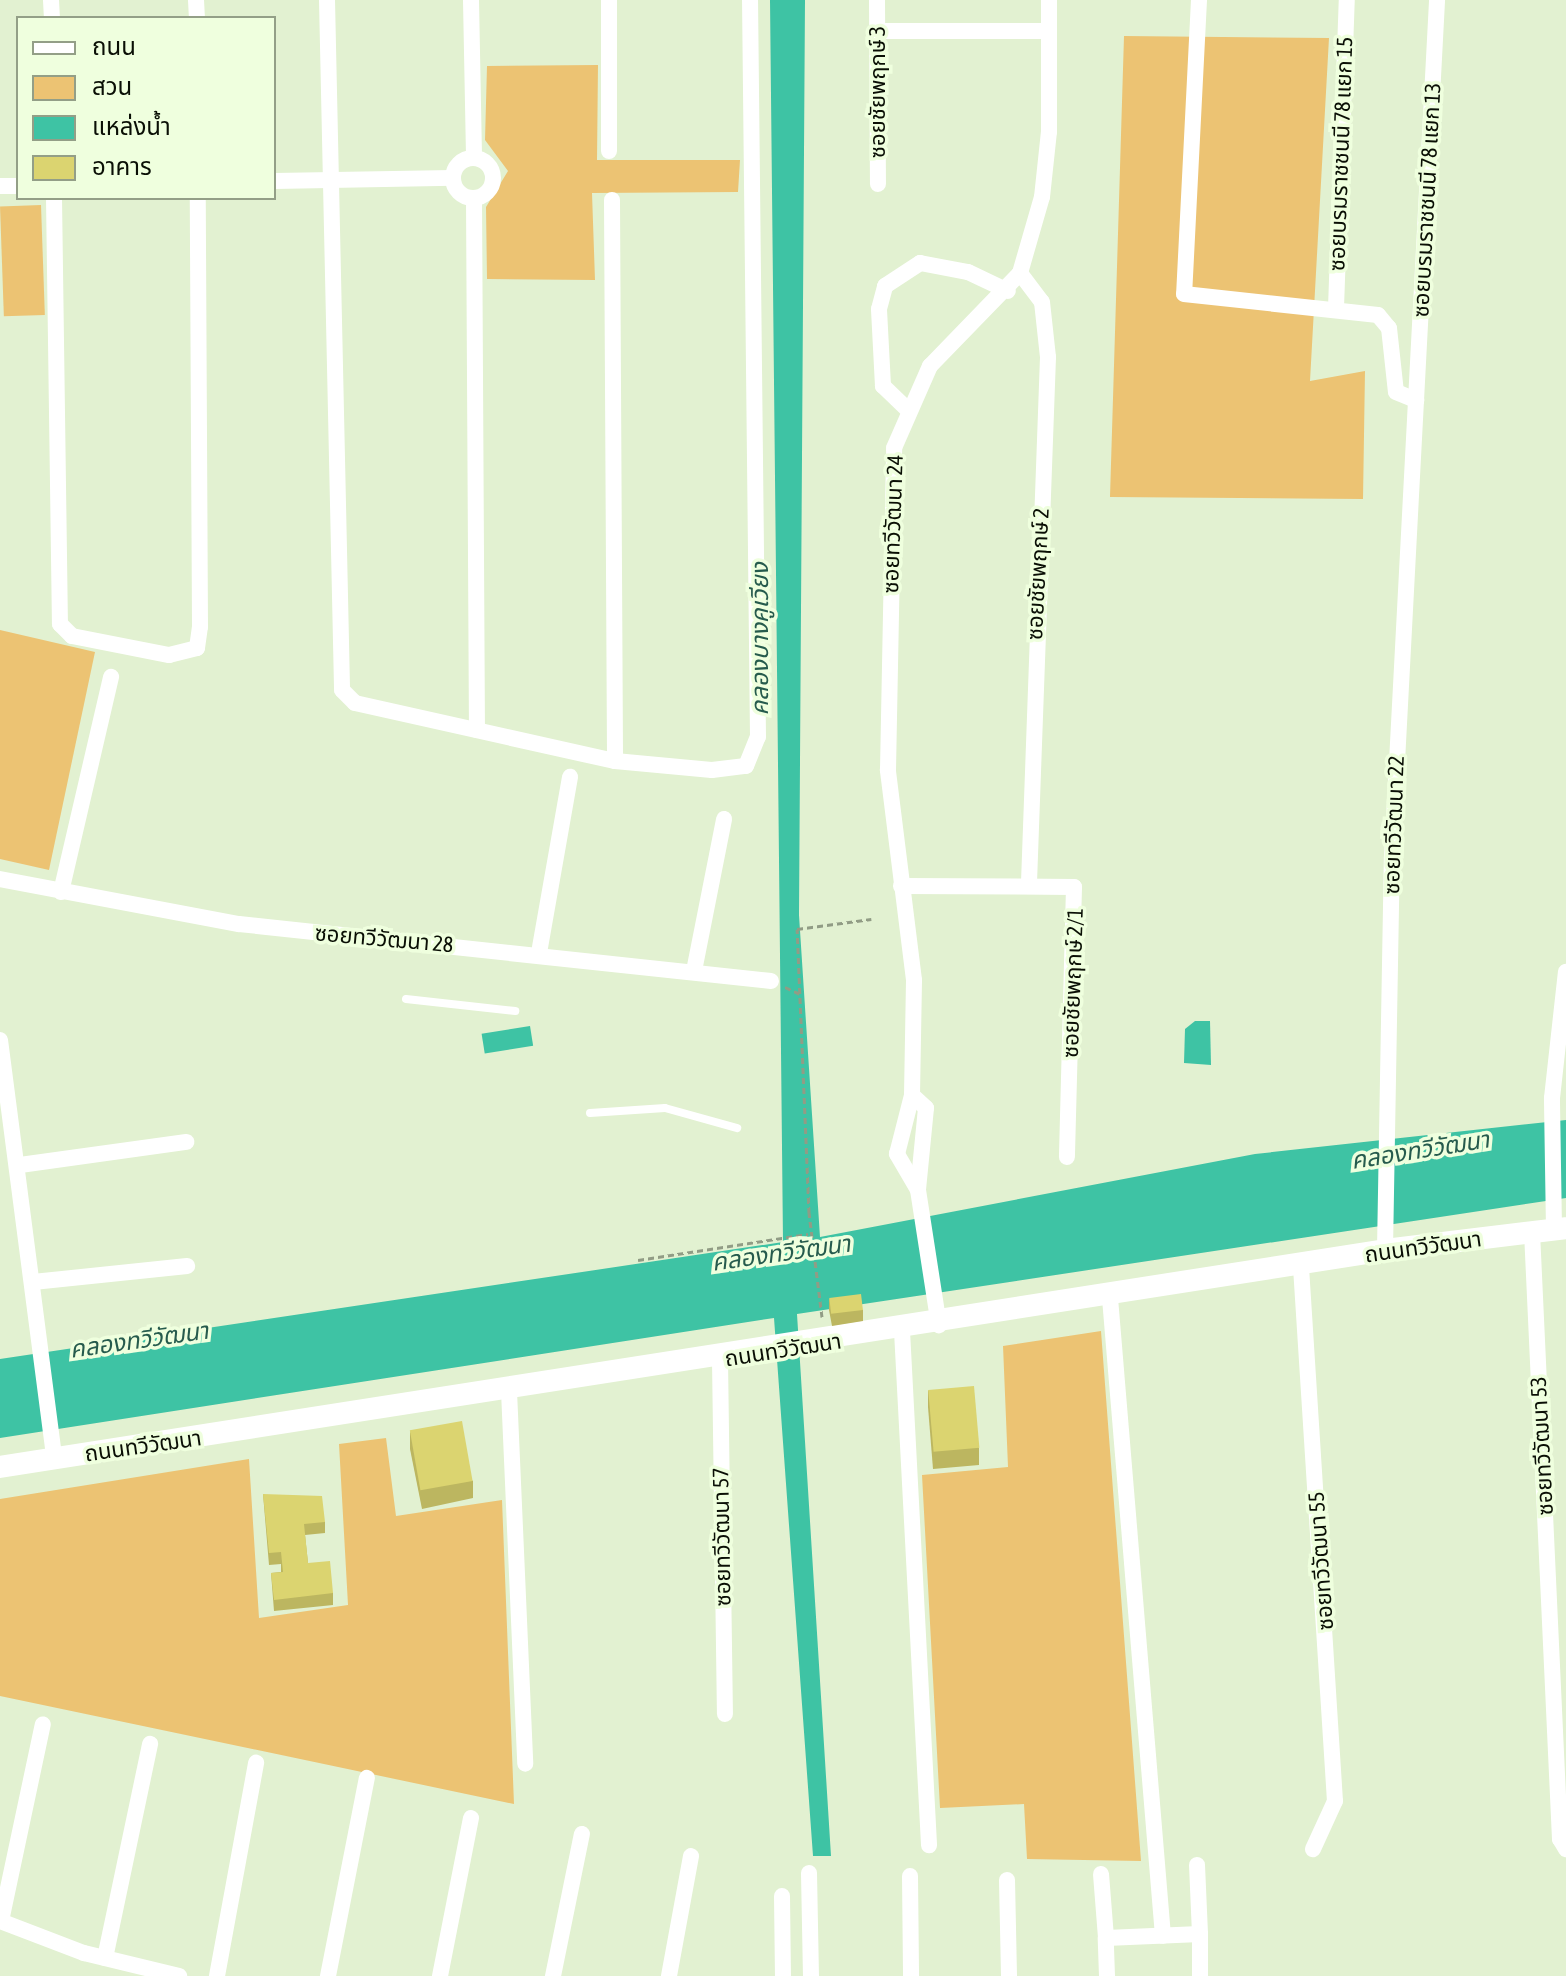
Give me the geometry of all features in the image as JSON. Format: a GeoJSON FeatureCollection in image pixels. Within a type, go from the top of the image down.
{"type":"FeatureCollection","features":[{"type":"Feature","properties":{"kind":"main road","name":"ถนนทวีวัฒนา"},"geometry":{"type":"LineString","coordinates":[[0,1467],[720,1360],[1301,1267],[1385,1250],[1551,1230]]}},
{"type":"Feature","properties":{"kind":"street"},"geometry":{"type":"LineString","coordinates":[[327,0],[342,690],[355,703],[615,761],[746,766],[758,737],[750,0]]}},
{"type":"Feature","properties":{"kind":"street"},"geometry":{"type":"LineString","coordinates":[[471,0],[474,158],[492,174],[486,193],[474,198],[457,190],[453,178],[457,166],[474,158]]}},
{"type":"Feature","properties":{"kind":"street"},"geometry":{"type":"LineString","coordinates":[[609,0],[609,151]]}},
{"type":"Feature","properties":{"kind":"street","name":"ซอยชัยพฤกษ์ 3"},"geometry":{"type":"LineString","coordinates":[[877,0],[878,184]]}},
{"type":"Feature","properties":{"kind":"street","name":"ซอยทวีวัฒนา 24"},"geometry":{"type":"LineString","coordinates":[[918,1190],[897,1154],[912,1095],[914,980],[888,770],[891,477],[908,410],[930,366],[1008,291],[1020,273],[1042,197],[1049,0]]}},
{"type":"Feature","properties":{"kind":"street"},"geometry":{"type":"LineString","coordinates":[[1199,0],[1184,294],[1336,308],[1386,321],[1396,392],[1416,400]]}},
{"type":"Feature","properties":{"kind":"street","name":"ซอยบรมราชชนนี 78 แยก 15"},"geometry":{"type":"LineString","coordinates":[[1336,308],[1347,0]]}},
{"type":"Feature","properties":{"kind":"street","name":"ซอยบรมราชชนนี 78 แยก 13"},"geometry":{"type":"LineString","coordinates":[[1416,400],[1437,0]]}},
{"type":"Feature","properties":{"kind":"street"},"geometry":{"type":"LineString","coordinates":[[878,31],[1049,31]]}},
{"type":"Feature","properties":{"kind":"street"},"geometry":{"type":"LineString","coordinates":[[276,181],[453,178]]}},
{"type":"Feature","properties":{"kind":"street"},"geometry":{"type":"LineString","coordinates":[[474,198],[477,730]]}},
{"type":"Feature","properties":{"kind":"street"},"geometry":{"type":"LineString","coordinates":[[54,200],[60,624],[72,636],[169,655],[197,648],[200,627],[198,200]]}},
{"type":"Feature","properties":{"kind":"street"},"geometry":{"type":"LineString","coordinates":[[612,200],[615,761]]}},
{"type":"Feature","properties":{"kind":"street"},"geometry":{"type":"LineString","coordinates":[[908,410],[883,386],[879,309],[885,286],[920,263],[968,272],[1008,291]]}},
{"type":"Feature","properties":{"kind":"street","name":"ซอยชัยพฤกษ์ 2"},"geometry":{"type":"LineString","coordinates":[[1020,273],[1042,302],[1048,357],[1029,883]]}},
{"type":"Feature","properties":{"kind":"street","name":"ซอยทวีวัฒนา 22"},"geometry":{"type":"LineString","coordinates":[[1385,1250],[1386,1118],[1416,400]]}},
{"type":"Feature","properties":{"kind":"street"},"geometry":{"type":"LineString","coordinates":[[61,892],[111,677]]}},
{"type":"Feature","properties":{"kind":"street"},"geometry":{"type":"LineString","coordinates":[[539,953],[570,777]]}},
{"type":"Feature","properties":{"kind":"street"},"geometry":{"type":"LineString","coordinates":[[694,971],[724,819]]}},
{"type":"Feature","properties":{"kind":"street","name":"ซอยทวีวัฒนา 28"},"geometry":{"type":"LineString","coordinates":[[0,879],[267,928],[539,953],[771,981]]}},
{"type":"Feature","properties":{"kind":"street","name":"ซอยชัยพฤกษ์ 2/1"},"geometry":{"type":"LineString","coordinates":[[901,886],[1029,883],[1074,887],[1067,1157]]}},
{"type":"Feature","properties":{"kind":"street","name":"ซอยทวีวัฒนา 53"},"geometry":{"type":"LineString","coordinates":[[1566,972],[1552,1098],[1551,1230],[1560,1839],[1566,1849]]}},
{"type":"Feature","properties":{"kind":"street"},"geometry":{"type":"LineString","coordinates":[[0,1040],[20,1165],[54,1458]]}},
{"type":"Feature","properties":{"kind":"street","name":"ซอยทวีวัฒนา 24"},"geometry":{"type":"LineString","coordinates":[[912,1095],[926,1108],[918,1190],[939,1325]]}},
{"type":"Feature","properties":{"kind":"street"},"geometry":{"type":"LineString","coordinates":[[20,1165],[186,1142]]}},
{"type":"Feature","properties":{"kind":"street"},"geometry":{"type":"LineString","coordinates":[[33,1282],[187,1266]]}},
{"type":"Feature","properties":{"kind":"street","name":"ซอยทวีวัฒนา 55"},"geometry":{"type":"LineString","coordinates":[[1301,1267],[1335,1801],[1313,1849]]}},
{"type":"Feature","properties":{"kind":"street"},"geometry":{"type":"LineString","coordinates":[[1110,1298],[1156,1841],[1165,1861],[1160,1880],[1163,1936]]}},
{"type":"Feature","properties":{"kind":"street"},"geometry":{"type":"LineString","coordinates":[[902,1331],[929,1845]]}},
{"type":"Feature","properties":{"kind":"street","name":"ซอยทวีวัฒนา 57"},"geometry":{"type":"LineString","coordinates":[[720,1360],[725,1714]]}},
{"type":"Feature","properties":{"kind":"street"},"geometry":{"type":"LineString","coordinates":[[509,1391],[525,1764]]}},
{"type":"Feature","properties":{"kind":"street"},"geometry":{"type":"LineString","coordinates":[[43,1724],[0,1921],[105,1958],[179,1976]]}},
{"type":"Feature","properties":{"kind":"street"},"geometry":{"type":"LineString","coordinates":[[105,1958],[150,1744]]}},
{"type":"Feature","properties":{"kind":"street"},"geometry":{"type":"LineString","coordinates":[[217,1976],[256,1763]]}},
{"type":"Feature","properties":{"kind":"street"},"geometry":{"type":"LineString","coordinates":[[328,1976],[367,1778]]}},
{"type":"Feature","properties":{"kind":"street"},"geometry":{"type":"LineString","coordinates":[[440,1976],[471,1818]]}},
{"type":"Feature","properties":{"kind":"street"},"geometry":{"type":"LineString","coordinates":[[553,1976],[582,1834]]}},
{"type":"Feature","properties":{"kind":"street"},"geometry":{"type":"LineString","coordinates":[[669,1976],[691,1856]]}},
{"type":"Feature","properties":{"kind":"street"},"geometry":{"type":"LineString","coordinates":[[1197,1865],[1200,1976]]}},
{"type":"Feature","properties":{"kind":"street"},"geometry":{"type":"LineString","coordinates":[[809,1873],[811,1976]]}},
{"type":"Feature","properties":{"kind":"street"},"geometry":{"type":"LineString","coordinates":[[1101,1874],[1107,1976]]}},
{"type":"Feature","properties":{"kind":"street"},"geometry":{"type":"LineString","coordinates":[[910,1876],[911,1976]]}},
{"type":"Feature","properties":{"kind":"street"},"geometry":{"type":"LineString","coordinates":[[1007,1880],[1009,1976]]}},
{"type":"Feature","properties":{"kind":"street"},"geometry":{"type":"LineString","coordinates":[[782,1896],[783,1976]]}},
{"type":"Feature","properties":{"kind":"street"},"geometry":{"type":"LineString","coordinates":[[1106,1938],[1200,1934]]}},
{"type":"Feature","properties":{"kind":"lane"},"geometry":{"type":"LineString","coordinates":[[406,999],[515,1011]]}},
{"type":"Feature","properties":{"kind":"lane"},"geometry":{"type":"LineString","coordinates":[[590,1113],[665,1108],[737,1128]]}},
{"type":"Feature","properties":{"kind":"path"},"geometry":{"type":"LineString","coordinates":[[821,1313],[810,1235],[797,929],[871,919]]}},
{"type":"Feature","properties":{"kind":"path"},"geometry":{"type":"LineString","coordinates":[[638,1260],[810,1235]]}},
{"type":"Feature","properties":{"kind":"green space"},"geometry":{"type":"Polygon","coordinates":[[[1124,36],[1329,38],[1310,381],[1365,371],[1363,499],[1110,497],[1124,36]]]}},
{"type":"Feature","properties":{"kind":"green space"},"geometry":{"type":"Polygon","coordinates":[[[598,65],[597,160],[740,160],[738,192],[592,193],[595,280],[487,279],[486,207],[508,171],[485,140],[487,66],[598,65]]]}},
{"type":"Feature","properties":{"kind":"green space"},"geometry":{"type":"Polygon","coordinates":[[[41,205],[45,315],[4,316],[0,206],[41,205]]]}},
{"type":"Feature","properties":{"kind":"green space"},"geometry":{"type":"Polygon","coordinates":[[[0,630],[95,652],[49,870],[0,859],[0,630]]]}},
{"type":"Feature","properties":{"kind":"green space"},"geometry":{"type":"Polygon","coordinates":[[[1101,1331],[1141,1861],[1027,1859],[1024,1804],[940,1808],[922,1475],[1008,1467],[1003,1346],[1101,1331]]]}},
{"type":"Feature","properties":{"kind":"green space"},"geometry":{"type":"Polygon","coordinates":[[[386,1438],[396,1516],[502,1500],[514,1804],[0,1696],[0,1499],[249,1459],[259,1618],[348,1605],[339,1444],[386,1438]]]}},
{"type":"Feature","properties":{"kind":"water","name":"คลองทวีวัฒนา"},"geometry":{"type":"Polygon","coordinates":[[[770,0],[805,0],[799,915],[820,1237],[1255,1154],[1566,1120],[1566,1198],[797,1314],[831,1856],[813,1856],[774,1318],[0,1438],[0,1359],[783,1242],[770,0]]]}},
{"type":"Feature","properties":{"kind":"water"},"geometry":{"type":"Polygon","coordinates":[[[1195,1021],[1210,1021],[1211,1065],[1184,1063],[1185,1029],[1195,1021]]]}},
{"type":"Feature","properties":{"kind":"water"},"geometry":{"type":"Polygon","coordinates":[[[530,1026],[533,1046],[485,1053],[482,1034],[530,1026]]]}},
{"type":"Feature","properties":{"kind":"building"},"geometry":{"type":"Polygon","coordinates":[[[861,1294],[863,1310],[831,1314],[829,1298],[861,1294]]]}},
{"type":"Feature","properties":{"kind":"building"},"geometry":{"type":"Polygon","coordinates":[[[974,1386],[979,1448],[934,1452],[928,1390],[974,1386]]]}},
{"type":"Feature","properties":{"kind":"building"},"geometry":{"type":"Polygon","coordinates":[[[462,1421],[473,1481],[420,1490],[410,1430],[462,1421]]]}},
{"type":"Feature","properties":{"kind":"building"},"geometry":{"type":"Polygon","coordinates":[[[263,1494],[322,1496],[325,1522],[304,1524],[308,1563],[330,1561],[333,1593],[274,1600],[271,1573],[283,1572],[281,1552],[269,1553],[263,1494]]]}},
{"type":"Feature","properties":{"kind":"water label","name":"คลองบางคูเวียง"},"geometry":{"type":"Point","coordinates":[760,639]}}]}
